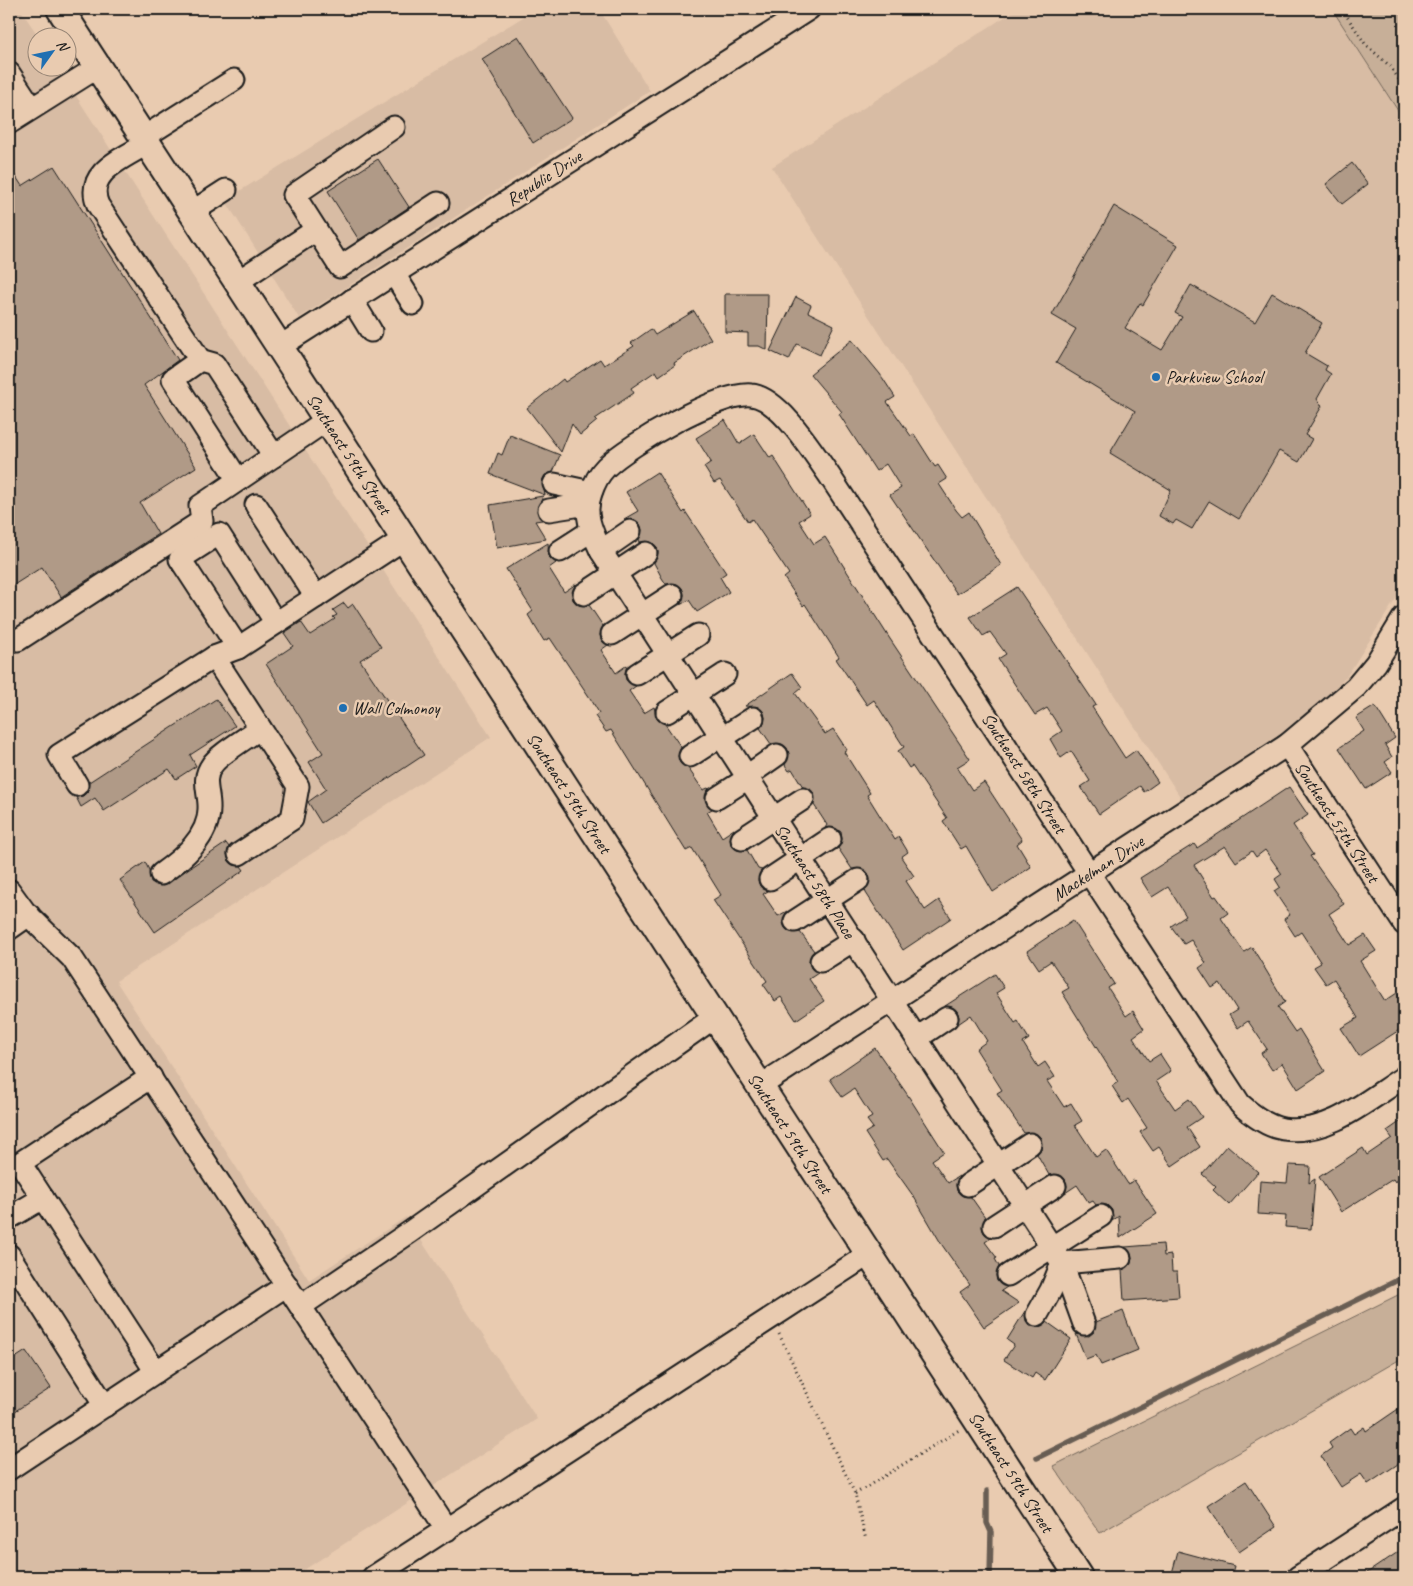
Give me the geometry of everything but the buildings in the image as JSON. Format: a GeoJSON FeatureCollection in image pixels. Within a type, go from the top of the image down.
{"type":"FeatureCollection","features":[{"type":"Feature","properties":{"kind":"main road","name":"Southeast 59th Street"},"geometry":{"type":"LineString","coordinates":[[60,9],[1079,1577]]}},
{"type":"Feature","properties":{"kind":"street","name":"Republic Drive"},"geometry":{"type":"LineString","coordinates":[[280,347],[809,9]]}},
{"type":"Feature","properties":{"kind":"street"},"geometry":{"type":"LineString","coordinates":[[9,123],[98,66]]}},
{"type":"Feature","properties":{"kind":"street"},"geometry":{"type":"LineString","coordinates":[[9,73],[32,108]]}},
{"type":"Feature","properties":{"kind":"street"},"geometry":{"type":"LineString","coordinates":[[234,80],[102,172],[94,184],[94,195],[98,205],[200,360],[214,364],[274,456]]}},
{"type":"Feature","properties":{"kind":"street"},"geometry":{"type":"LineString","coordinates":[[394,127],[294,195],[340,267],[438,203]]}},
{"type":"Feature","properties":{"kind":"street"},"geometry":{"type":"LineString","coordinates":[[192,212],[226,190]]}},
{"type":"Feature","properties":{"kind":"street"},"geometry":{"type":"LineString","coordinates":[[237,282],[316,230]]}},
{"type":"Feature","properties":{"kind":"street"},"geometry":{"type":"LineString","coordinates":[[394,274],[413,304]]}},
{"type":"Feature","properties":{"kind":"street"},"geometry":{"type":"LineString","coordinates":[[352,300],[371,331]]}},
{"type":"Feature","properties":{"kind":"street"},"geometry":{"type":"LineString","coordinates":[[200,360],[173,378],[238,480]]}},
{"type":"Feature","properties":{"kind":"street","name":"Southeast 58th Street"},"geometry":{"type":"LineString","coordinates":[[589,498],[606,467],[628,450],[703,406],[752,394],[774,405],[798,431],[829,475],[1240,1104],[1257,1119],[1282,1129],[1307,1128],[1333,1121],[1404,1077]]}},
{"type":"Feature","properties":{"kind":"street"},"geometry":{"type":"LineString","coordinates":[[9,638],[18,640],[194,526],[202,520],[200,506],[327,420]]}},
{"type":"Feature","properties":{"kind":"street"},"geometry":{"type":"LineString","coordinates":[[554,484],[589,498]]}},
{"type":"Feature","properties":{"kind":"street"},"geometry":{"type":"LineString","coordinates":[[549,510],[589,498]]}},
{"type":"Feature","properties":{"kind":"street","name":"Southeast 58th Place"},"geometry":{"type":"LineString","coordinates":[[589,498],[592,531],[601,551],[1057,1255],[1084,1324]]}},
{"type":"Feature","properties":{"kind":"street"},"geometry":{"type":"LineString","coordinates":[[256,504],[316,597]]}},
{"type":"Feature","properties":{"kind":"street"},"geometry":{"type":"LineString","coordinates":[[560,552],[592,531]]}},
{"type":"Feature","properties":{"kind":"street"},"geometry":{"type":"LineString","coordinates":[[601,551],[630,531]]}},
{"type":"Feature","properties":{"kind":"street"},"geometry":{"type":"LineString","coordinates":[[238,648],[180,559],[219,534],[276,623]]}},
{"type":"Feature","properties":{"kind":"street"},"geometry":{"type":"LineString","coordinates":[[77,785],[59,755],[214,657],[238,648],[404,539]]}},
{"type":"Feature","properties":{"kind":"street"},"geometry":{"type":"LineString","coordinates":[[584,594],[646,554]]}},
{"type":"Feature","properties":{"kind":"street"},"geometry":{"type":"LineString","coordinates":[[612,634],[672,595]]}},
{"type":"Feature","properties":{"kind":"street","name":"Mackelman Drive"},"geometry":{"type":"LineString","coordinates":[[760,1086],[893,1002],[1287,745],[1356,687],[1376,663],[1404,616]]}},
{"type":"Feature","properties":{"kind":"street"},"geometry":{"type":"LineString","coordinates":[[637,674],[698,635]]}},
{"type":"Feature","properties":{"kind":"street"},"geometry":{"type":"LineString","coordinates":[[214,657],[298,786],[292,819],[239,854]]}},
{"type":"Feature","properties":{"kind":"street"},"geometry":{"type":"LineString","coordinates":[[667,712],[725,674]]}},
{"type":"Feature","properties":{"kind":"street"},"geometry":{"type":"LineString","coordinates":[[690,756],[753,718]]}},
{"type":"Feature","properties":{"kind":"street"},"geometry":{"type":"LineString","coordinates":[[161,874],[181,860],[205,828],[210,809],[205,777],[212,764],[260,728]]}},
{"type":"Feature","properties":{"kind":"street","name":"Southeast 57th Street"},"geometry":{"type":"LineString","coordinates":[[1287,745],[1404,924]]}},
{"type":"Feature","properties":{"kind":"street"},"geometry":{"type":"LineString","coordinates":[[716,798],[777,755]]}},
{"type":"Feature","properties":{"kind":"street"},"geometry":{"type":"LineString","coordinates":[[742,839],[803,799]]}},
{"type":"Feature","properties":{"kind":"street"},"geometry":{"type":"LineString","coordinates":[[770,879],[830,839]]}},
{"type":"Feature","properties":{"kind":"street"},"geometry":{"type":"LineString","coordinates":[[795,921],[858,880]]}},
{"type":"Feature","properties":{"kind":"street"},"geometry":{"type":"LineString","coordinates":[[9,890],[29,915],[72,958],[447,1530]]}},
{"type":"Feature","properties":{"kind":"street"},"geometry":{"type":"LineString","coordinates":[[9,929],[29,915]]}},
{"type":"Feature","properties":{"kind":"street"},"geometry":{"type":"LineString","coordinates":[[821,961],[854,940]]}},
{"type":"Feature","properties":{"kind":"street"},"geometry":{"type":"LineString","coordinates":[[301,1306],[410,1232],[715,1017]]}},
{"type":"Feature","properties":{"kind":"street"},"geometry":{"type":"LineString","coordinates":[[917,1038],[947,1018]]}},
{"type":"Feature","properties":{"kind":"street"},"geometry":{"type":"LineString","coordinates":[[151,1078],[20,1163],[156,1372]]}},
{"type":"Feature","properties":{"kind":"street"},"geometry":{"type":"LineString","coordinates":[[968,1185],[1030,1144]]}},
{"type":"Feature","properties":{"kind":"street"},"geometry":{"type":"LineString","coordinates":[[994,1226],[1055,1186]]}},
{"type":"Feature","properties":{"kind":"street"},"geometry":{"type":"LineString","coordinates":[[9,1218],[43,1198]]}},
{"type":"Feature","properties":{"kind":"street"},"geometry":{"type":"LineString","coordinates":[[1008,1275],[1057,1255],[1101,1216]]}},
{"type":"Feature","properties":{"kind":"street"},"geometry":{"type":"LineString","coordinates":[[373,1577],[869,1254]]}},
{"type":"Feature","properties":{"kind":"street"},"geometry":{"type":"LineString","coordinates":[[9,1255],[105,1406]]}},
{"type":"Feature","properties":{"kind":"street"},"geometry":{"type":"LineString","coordinates":[[1057,1255],[1120,1258]]}},
{"type":"Feature","properties":{"kind":"street"},"geometry":{"type":"LineString","coordinates":[[1036,1314],[1051,1290],[1057,1255]]}},
{"type":"Feature","properties":{"kind":"street"},"geometry":{"type":"LineString","coordinates":[[9,1469],[287,1285]]}},
{"type":"Feature","properties":{"kind":"street"},"geometry":{"type":"LineString","coordinates":[[1298,1577],[1404,1508]]}},
{"type":"Feature","properties":{"kind":"path"},"geometry":{"type":"LineString","coordinates":[[1342,9],[1366,45],[1390,66],[1404,87]]}},
{"type":"Feature","properties":{"kind":"path"},"geometry":{"type":"LineString","coordinates":[[771,1318],[855,1494],[866,1540]]}},
{"type":"Feature","properties":{"kind":"path"},"geometry":{"type":"LineString","coordinates":[[855,1494],[976,1419]]}},
{"type":"Feature","properties":{"kind":"shaded area"},"geometry":{"type":"Polygon","coordinates":[[[9,9],[20,9],[33,28],[28,28],[28,78],[64,78],[491,737],[116,981],[309,1280],[406,1217],[537,1419],[293,1577],[9,1577],[9,9]]]}},
{"type":"Feature","properties":{"kind":"shaded area"},"geometry":{"type":"Polygon","coordinates":[[[536,9],[599,9],[650,91],[299,318],[225,200],[536,9]]]}},
{"type":"Feature","properties":{"kind":"shaded area","name":"Parkview School"},"geometry":{"type":"Polygon","coordinates":[[[1017,9],[1332,9],[1404,120],[1404,586],[1347,676],[1319,705],[1285,731],[1181,798],[772,167],[1017,9]]]}},
{"type":"Feature","properties":{"kind":"shaded area"},"geometry":{"type":"Polygon","coordinates":[[[1332,9],[1404,9],[1404,120],[1332,9]]]}},
{"type":"Feature","properties":{"kind":"shaded area"},"geometry":{"type":"Polygon","coordinates":[[[1404,1292],[1404,1357],[1100,1533],[1053,1466],[1404,1292]]]}},
{"type":"Feature","properties":{"kind":"shaded area"},"geometry":{"type":"Polygon","coordinates":[[[786,1570],[810,1576],[812,1577],[770,1577],[786,1570]]]}},
{"type":"Feature","properties":{"kind":"waterway"},"geometry":{"type":"LineString","coordinates":[[1037,1458],[1404,1277]]}},
{"type":"Feature","properties":{"kind":"waterway"},"geometry":{"type":"LineString","coordinates":[[987,1491],[987,1523],[991,1532],[990,1577]]}},
{"type":"Feature","properties":{"kind":"place","name":"Parkview School"},"geometry":{"type":"Point","coordinates":[1156,377]}},
{"type":"Feature","properties":{"kind":"place","name":"Wall Colmonoy"},"geometry":{"type":"Point","coordinates":[343,708]}}]}
